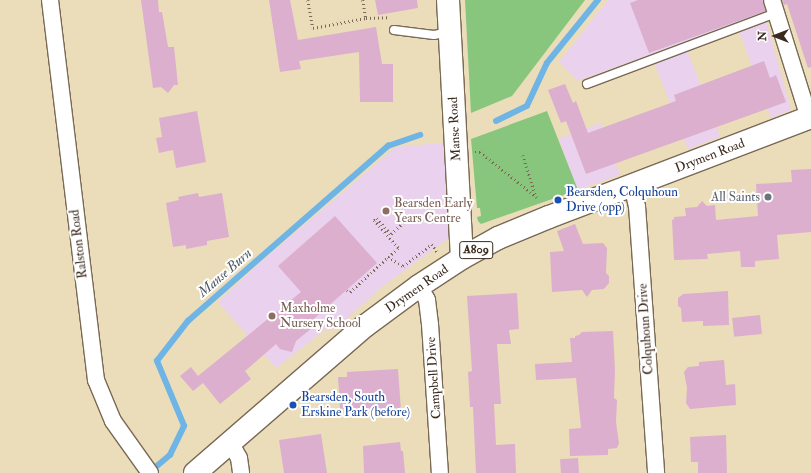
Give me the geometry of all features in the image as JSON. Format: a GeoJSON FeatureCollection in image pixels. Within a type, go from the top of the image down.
{"type":"FeatureCollection","features":[{"type":"Feature","properties":{"kind":"main road","name":"Manse Road"},"geometry":{"type":"LineString","coordinates":[[448,0],[457,154],[454,263]]}},
{"type":"Feature","properties":{"kind":"main road","name":"Drymen Road"},"geometry":{"type":"LineString","coordinates":[[195,473],[365,326],[419,286],[454,263],[498,238],[549,217],[810,118]]}},
{"type":"Feature","properties":{"kind":"street","name":"Ralston Road"},"geometry":{"type":"LineString","coordinates":[[50,0],[96,380],[113,421],[147,470]]}},
{"type":"Feature","properties":{"kind":"street"},"geometry":{"type":"LineString","coordinates":[[774,6],[810,118]]}},
{"type":"Feature","properties":{"kind":"street","name":"Colquhoun Drive"},"geometry":{"type":"LineString","coordinates":[[632,185],[637,206],[656,473]]}},
{"type":"Feature","properties":{"kind":"street","name":"Campbell Drive"},"geometry":{"type":"LineString","coordinates":[[419,286],[427,300],[430,324],[440,473]]}},
{"type":"Feature","properties":{"kind":"street"},"geometry":{"type":"LineString","coordinates":[[230,442],[239,458],[241,473]]}},
{"type":"Feature","properties":{"kind":"lane"},"geometry":{"type":"LineString","coordinates":[[587,84],[774,6]]}},
{"type":"Feature","properties":{"kind":"lane"},"geometry":{"type":"LineString","coordinates":[[394,30],[434,35],[450,32]]}},
{"type":"Feature","properties":{"kind":"path"},"geometry":{"type":"LineString","coordinates":[[308,0],[313,28],[366,18],[363,0]]}},
{"type":"Feature","properties":{"kind":"path"},"geometry":{"type":"LineString","coordinates":[[457,154],[480,152],[544,203],[549,217]]}},
{"type":"Feature","properties":{"kind":"path"},"geometry":{"type":"LineString","coordinates":[[523,155],[537,197]]}},
{"type":"Feature","properties":{"kind":"path"},"geometry":{"type":"LineString","coordinates":[[347,290],[350,292],[398,248],[374,220],[377,218],[391,234],[409,217]]}},
{"type":"Feature","properties":{"kind":"path"},"geometry":{"type":"LineString","coordinates":[[388,257],[403,266],[432,244],[454,263]]}},
{"type":"Feature","properties":{"kind":"shaded area"},"geometry":{"type":"Polygon","coordinates":[[[608,0],[763,0],[767,12],[578,81],[559,62],[608,0]]]}},
{"type":"Feature","properties":{"kind":"shaded area"},"geometry":{"type":"Polygon","coordinates":[[[766,21],[791,110],[771,118],[738,28],[766,21]]]}},
{"type":"Feature","properties":{"kind":"shaded area"},"geometry":{"type":"Polygon","coordinates":[[[687,50],[720,137],[688,149],[654,63],[687,50]]]}},
{"type":"Feature","properties":{"kind":"shaded area"},"geometry":{"type":"Polygon","coordinates":[[[601,123],[620,175],[578,190],[559,138],[601,123]]]}},
{"type":"Feature","properties":{"kind":"shaded area","name":"Bearsden Early Years Centre"},"geometry":{"type":"Polygon","coordinates":[[[452,142],[452,236],[382,287],[335,329],[326,329],[276,368],[218,302],[263,260],[396,147],[452,142]]]}},
{"type":"Feature","properties":{"kind":"green space"},"geometry":{"type":"Polygon","coordinates":[[[465,0],[585,0],[512,96],[471,113],[465,0]]]}},
{"type":"Feature","properties":{"kind":"green space"},"geometry":{"type":"Polygon","coordinates":[[[547,111],[578,190],[481,224],[477,217],[481,216],[480,208],[477,208],[471,139],[547,111]]]}},
{"type":"Feature","properties":{"kind":"building"},"geometry":{"type":"Polygon","coordinates":[[[141,0],[158,0],[159,12],[162,12],[168,47],[174,47],[178,85],[174,85],[168,93],[161,87],[153,88],[141,0]]]}},
{"type":"Feature","properties":{"kind":"building"},"geometry":{"type":"Polygon","coordinates":[[[269,0],[290,0],[298,40],[376,27],[382,64],[393,64],[393,102],[360,102],[359,52],[299,61],[301,69],[280,72],[269,0]]]}},
{"type":"Feature","properties":{"kind":"building"},"geometry":{"type":"Polygon","coordinates":[[[375,0],[417,0],[418,8],[378,15],[375,0]]]}},
{"type":"Feature","properties":{"kind":"building"},"geometry":{"type":"Polygon","coordinates":[[[638,0],[763,0],[766,11],[649,53],[630,3],[638,0]]]}},
{"type":"Feature","properties":{"kind":"building"},"geometry":{"type":"Polygon","coordinates":[[[782,0],[811,0],[811,67],[808,68],[787,4],[784,5],[782,0]]]}},
{"type":"Feature","properties":{"kind":"building"},"geometry":{"type":"Polygon","coordinates":[[[764,61],[770,78],[776,75],[786,102],[586,174],[566,121],[561,123],[548,90],[565,84],[573,103],[576,101],[588,133],[676,101],[674,95],[764,61]]]}},
{"type":"Feature","properties":{"kind":"building"},"geometry":{"type":"Polygon","coordinates":[[[197,111],[206,162],[176,168],[173,150],[159,153],[156,138],[162,137],[159,118],[197,111]]]}},
{"type":"Feature","properties":{"kind":"building"},"geometry":{"type":"Polygon","coordinates":[[[811,169],[811,232],[777,235],[779,259],[755,261],[755,267],[741,267],[740,251],[707,254],[708,259],[674,260],[672,220],[674,217],[686,216],[685,208],[697,207],[702,201],[707,206],[715,205],[716,220],[758,216],[756,184],[792,182],[791,170],[811,169]]]}},
{"type":"Feature","properties":{"kind":"building"},"geometry":{"type":"Polygon","coordinates":[[[198,193],[199,197],[222,193],[229,237],[207,241],[207,245],[186,249],[186,245],[173,247],[166,203],[179,200],[178,197],[198,193]]]}},
{"type":"Feature","properties":{"kind":"building"},"geometry":{"type":"Polygon","coordinates":[[[335,216],[377,263],[308,324],[312,328],[296,341],[292,352],[280,349],[276,344],[245,371],[251,379],[220,404],[203,383],[193,391],[180,376],[191,367],[198,376],[301,292],[278,266],[335,216]]]}},
{"type":"Feature","properties":{"kind":"building"},"geometry":{"type":"Polygon","coordinates":[[[575,224],[583,244],[603,243],[607,248],[606,273],[609,276],[609,283],[604,289],[592,290],[587,297],[582,290],[552,292],[550,252],[564,251],[557,231],[575,224]]]}},
{"type":"Feature","properties":{"kind":"building"},"geometry":{"type":"Polygon","coordinates":[[[728,291],[729,325],[703,326],[703,321],[682,322],[681,308],[678,306],[678,298],[683,294],[728,291]]]}},
{"type":"Feature","properties":{"kind":"building"},"geometry":{"type":"Polygon","coordinates":[[[517,293],[519,329],[509,330],[511,344],[497,344],[501,404],[494,404],[496,445],[515,444],[516,473],[476,473],[473,407],[470,407],[468,372],[472,371],[467,296],[517,293]]]}},
{"type":"Feature","properties":{"kind":"building"},"geometry":{"type":"Polygon","coordinates":[[[760,315],[762,334],[734,337],[732,318],[760,315]]]}},
{"type":"Feature","properties":{"kind":"building"},"geometry":{"type":"Polygon","coordinates":[[[613,331],[615,370],[614,398],[617,400],[616,422],[619,443],[617,448],[608,449],[608,455],[570,456],[569,429],[581,428],[576,378],[536,380],[535,364],[572,362],[570,338],[575,338],[575,336],[582,332],[613,331]]]}},
{"type":"Feature","properties":{"kind":"building"},"geometry":{"type":"Polygon","coordinates":[[[724,360],[726,385],[735,384],[736,405],[690,409],[686,403],[687,388],[684,372],[688,367],[699,366],[699,362],[724,360]]]}},
{"type":"Feature","properties":{"kind":"building"},"geometry":{"type":"Polygon","coordinates":[[[398,369],[401,410],[348,413],[347,408],[340,409],[338,377],[347,377],[347,372],[398,369]]]}},
{"type":"Feature","properties":{"kind":"building"},"geometry":{"type":"Polygon","coordinates":[[[321,434],[327,473],[284,473],[279,440],[321,434]]]}},
{"type":"Feature","properties":{"kind":"building"},"geometry":{"type":"Polygon","coordinates":[[[726,435],[727,473],[698,473],[698,462],[691,462],[690,437],[726,435]]]}},
{"type":"Feature","properties":{"kind":"building"},"geometry":{"type":"Polygon","coordinates":[[[400,442],[401,451],[403,451],[405,473],[364,473],[363,446],[400,442]]]}},
{"type":"Feature","properties":{"kind":"building"},"geometry":{"type":"Polygon","coordinates":[[[578,458],[579,473],[561,473],[560,459],[578,458]]]}},
{"type":"Feature","properties":{"kind":"waterway","name":"Manse Burn"},"geometry":{"type":"LineString","coordinates":[[496,121],[527,106],[547,63],[598,0]]}},
{"type":"Feature","properties":{"kind":"waterway","name":"Manse Burn"},"geometry":{"type":"LineString","coordinates":[[151,471],[170,455],[184,426],[157,361],[188,321],[388,146],[420,135]]}},
{"type":"Feature","properties":{"kind":"place","name":"All Saints"},"geometry":{"type":"Point","coordinates":[768,197]}},
{"type":"Feature","properties":{"kind":"place","name":"Bearsden, Colquhoun Drive (opp)"},"geometry":{"type":"Point","coordinates":[558,200]}},
{"type":"Feature","properties":{"kind":"place","name":"Bearsden Early Years Centre"},"geometry":{"type":"Point","coordinates":[386,211]}},
{"type":"Feature","properties":{"kind":"place","name":"Maxholme Nursery School"},"geometry":{"type":"Point","coordinates":[272,316]}},
{"type":"Feature","properties":{"kind":"place","name":"Bearsden, South Erskine Park (before)"},"geometry":{"type":"Point","coordinates":[293,405]}}]}
